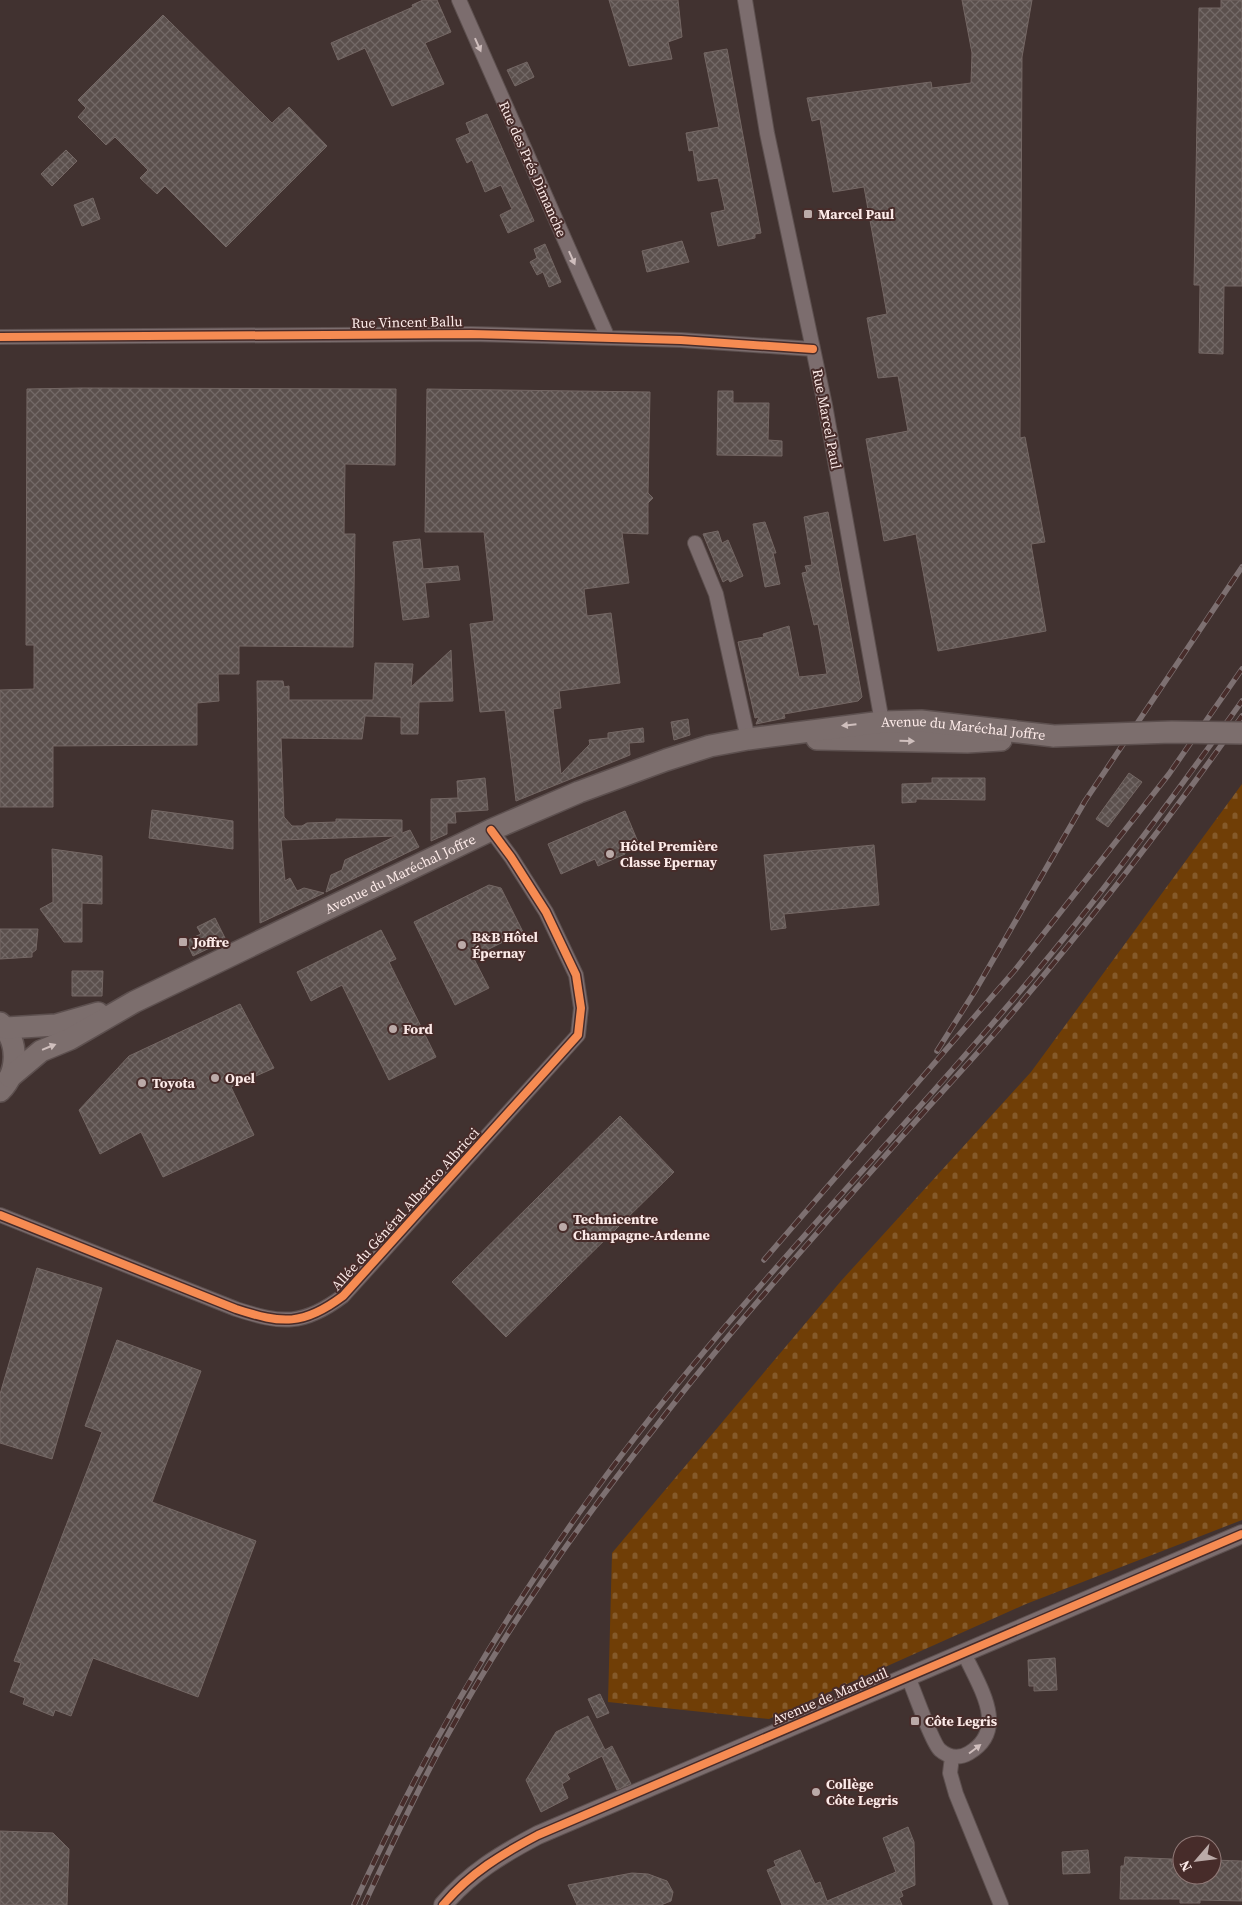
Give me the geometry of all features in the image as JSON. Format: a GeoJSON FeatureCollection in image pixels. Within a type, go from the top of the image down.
{"type":"FeatureCollection","features":[{"type":"Feature","properties":{"kind":"main road","name":"Avenue du Maréchal Joffre"},"geometry":{"type":"LineString","coordinates":[[5,1084],[41,1051],[84,1031],[134,1002],[490,830],[579,792],[666,760],[710,746],[748,738],[882,722],[921,722],[1054,736]]}},
{"type":"Feature","properties":{"kind":"main road"},"geometry":{"type":"LineString","coordinates":[[1054,736],[1172,732],[1242,733]]}},
{"type":"Feature","properties":{"kind":"main road","name":"Avenue du Maréchal Joffre"},"geometry":{"type":"LineString","coordinates":[[789,734],[829,740],[967,742],[1054,736]]}},
{"type":"Feature","properties":{"kind":"main road","name":"Avenue du Maréchal Joffre"},"geometry":{"type":"LineString","coordinates":[[3,1025],[56,1025],[134,1002]]}},
{"type":"Feature","properties":{"kind":"main road"},"geometry":{"type":"LineString","coordinates":[[3,1025],[12,1039],[15,1052],[5,1084]]}},
{"type":"Feature","properties":{"kind":"street","name":"Rue des Prés Dimanche"},"geometry":{"type":"LineString","coordinates":[[459,0],[608,338]]}},
{"type":"Feature","properties":{"kind":"street","name":"Rue Marcel Paul"},"geometry":{"type":"LineString","coordinates":[[744,0],[767,133],[813,349],[852,551],[882,722]]}},
{"type":"Feature","properties":{"kind":"street","name":"Rue Vincent Ballu"},"geometry":{"type":"LineString","coordinates":[[0,337],[471,334],[608,338],[813,349]]}},
{"type":"Feature","properties":{"kind":"street"},"geometry":{"type":"LineString","coordinates":[[695,543],[716,594],[748,738]]}},
{"type":"Feature","properties":{"kind":"street","name":"Allée du Général Alberico Albricci"},"geometry":{"type":"LineString","coordinates":[[0,1215],[236,1309],[268,1319],[293,1320],[311,1316],[327,1308],[343,1296],[578,1035],[581,1008],[576,975],[546,912],[511,857],[490,830]]}},
{"type":"Feature","properties":{"kind":"street","name":"Avenue de Mardeuil"},"geometry":{"type":"LineString","coordinates":[[443,1905],[474,1874],[493,1859],[538,1835],[1242,1534]]}},
{"type":"Feature","properties":{"kind":"street"},"geometry":{"type":"LineString","coordinates":[[908,1677],[939,1749],[952,1757],[967,1755],[981,1745],[990,1731],[990,1715],[981,1687],[964,1653]]}},
{"type":"Feature","properties":{"kind":"street"},"geometry":{"type":"LineString","coordinates":[[952,1757],[950,1774],[956,1794],[1001,1905]]}},
{"type":"Feature","properties":{"kind":"green space"},"geometry":{"type":"Polygon","coordinates":[[[1242,784],[1242,1520],[1026,1604],[769,1719],[608,1702],[612,1553],[841,1281],[1031,1072],[1242,784]]]}},
{"type":"Feature","properties":{"kind":"building"},"geometry":{"type":"Polygon","coordinates":[[[423,0],[437,0],[451,32],[425,43],[444,84],[392,106],[365,48],[338,60],[331,43],[413,7],[412,5],[423,0]]]}},
{"type":"Feature","properties":{"kind":"building"},"geometry":{"type":"Polygon","coordinates":[[[609,0],[678,0],[682,37],[668,42],[672,59],[629,66],[609,0]]]}},
{"type":"Feature","properties":{"kind":"building"},"geometry":{"type":"Polygon","coordinates":[[[962,0],[1032,0],[1022,57],[1020,438],[1025,437],[1045,542],[1031,544],[1046,631],[938,651],[916,534],[884,541],[866,439],[908,431],[898,376],[878,378],[867,318],[887,314],[864,187],[833,192],[820,119],[812,121],[807,98],[931,82],[932,88],[971,83],[972,53],[962,0]]]}},
{"type":"Feature","properties":{"kind":"building"},"geometry":{"type":"Polygon","coordinates":[[[1221,0],[1242,0],[1242,286],[1224,286],[1223,354],[1199,353],[1200,285],[1194,285],[1199,8],[1221,8],[1221,0]]]}},
{"type":"Feature","properties":{"kind":"building"},"geometry":{"type":"Polygon","coordinates":[[[163,15],[272,123],[289,107],[327,146],[226,247],[165,186],[157,194],[140,178],[148,170],[115,137],[106,145],[78,117],[86,108],[78,100],[163,15]]]}},
{"type":"Feature","properties":{"kind":"building"},"geometry":{"type":"Polygon","coordinates":[[[727,49],[761,233],[755,234],[755,238],[718,246],[711,213],[725,210],[718,178],[698,181],[693,150],[689,151],[686,133],[719,127],[704,53],[727,49]]]}},
{"type":"Feature","properties":{"kind":"building"},"geometry":{"type":"Polygon","coordinates":[[[527,62],[534,77],[515,86],[507,70],[527,62]]]}},
{"type":"Feature","properties":{"kind":"building"},"geometry":{"type":"Polygon","coordinates":[[[487,114],[534,221],[508,233],[500,215],[512,209],[501,185],[485,192],[472,160],[467,163],[456,139],[470,133],[466,123],[487,114]]]}},
{"type":"Feature","properties":{"kind":"building"},"geometry":{"type":"Polygon","coordinates":[[[66,150],[77,161],[52,186],[41,174],[66,150]]]}},
{"type":"Feature","properties":{"kind":"building"},"geometry":{"type":"Polygon","coordinates":[[[93,198],[100,219],[82,226],[74,205],[93,198]]]}},
{"type":"Feature","properties":{"kind":"building"},"geometry":{"type":"Polygon","coordinates":[[[682,241],[689,262],[647,272],[642,251],[682,241]]]}},
{"type":"Feature","properties":{"kind":"building"},"geometry":{"type":"Polygon","coordinates":[[[545,244],[561,282],[549,287],[543,272],[537,275],[530,262],[537,258],[534,249],[545,244]]]}},
{"type":"Feature","properties":{"kind":"building"},"geometry":{"type":"Polygon","coordinates":[[[27,389],[396,389],[395,465],[345,464],[344,534],[355,534],[353,647],[239,646],[239,674],[218,674],[219,701],[197,703],[197,745],[53,746],[53,807],[0,807],[0,690],[34,689],[34,645],[26,645],[27,389]]]}},
{"type":"Feature","properties":{"kind":"building"},"geometry":{"type":"Polygon","coordinates":[[[427,389],[650,392],[648,493],[653,498],[648,503],[648,534],[622,533],[629,583],[584,589],[587,616],[611,613],[620,683],[559,691],[561,708],[553,709],[561,774],[590,744],[589,740],[608,738],[608,733],[643,728],[644,742],[629,743],[630,755],[516,801],[505,710],[480,712],[470,624],[494,621],[484,532],[425,532],[427,389]]]}},
{"type":"Feature","properties":{"kind":"building"},"geometry":{"type":"Polygon","coordinates":[[[718,391],[733,391],[733,403],[769,403],[768,440],[782,441],[782,456],[717,455],[718,391]]]}},
{"type":"Feature","properties":{"kind":"building"},"geometry":{"type":"Polygon","coordinates":[[[828,512],[862,697],[858,701],[784,714],[785,718],[756,724],[759,717],[755,718],[738,642],[764,637],[763,634],[789,626],[799,677],[827,674],[818,624],[814,625],[802,573],[807,572],[805,566],[812,565],[804,517],[828,512]]]}},
{"type":"Feature","properties":{"kind":"building"},"geometry":{"type":"Polygon","coordinates":[[[765,522],[776,553],[773,553],[780,584],[765,587],[753,524],[765,522]]]}},
{"type":"Feature","properties":{"kind":"building"},"geometry":{"type":"Polygon","coordinates":[[[718,531],[722,543],[728,540],[743,576],[730,582],[728,579],[723,582],[703,534],[718,531]]]}},
{"type":"Feature","properties":{"kind":"building"},"geometry":{"type":"Polygon","coordinates":[[[420,539],[423,569],[458,566],[460,580],[425,583],[429,617],[403,620],[393,542],[420,539]]]}},
{"type":"Feature","properties":{"kind":"building"},"geometry":{"type":"Polygon","coordinates":[[[451,650],[453,701],[419,702],[418,734],[401,734],[401,717],[365,716],[362,739],[281,738],[284,817],[292,826],[302,826],[307,823],[336,822],[336,819],[402,820],[402,833],[410,830],[419,847],[326,892],[331,875],[342,870],[345,860],[396,836],[281,840],[285,881],[290,878],[297,891],[304,888],[324,893],[260,923],[257,681],[283,681],[284,687],[289,686],[289,700],[373,700],[375,663],[413,664],[411,687],[451,650]]]}},
{"type":"Feature","properties":{"kind":"building"},"geometry":{"type":"Polygon","coordinates":[[[688,719],[690,735],[674,740],[671,722],[688,719]]]}},
{"type":"Feature","properties":{"kind":"building"},"geometry":{"type":"Polygon","coordinates":[[[1129,773],[1142,782],[1108,827],[1096,819],[1129,773]]]}},
{"type":"Feature","properties":{"kind":"building"},"geometry":{"type":"Polygon","coordinates":[[[485,778],[488,810],[455,812],[456,823],[447,823],[447,834],[431,841],[431,799],[458,798],[457,781],[485,778]]]}},
{"type":"Feature","properties":{"kind":"building"},"geometry":{"type":"Polygon","coordinates":[[[932,778],[985,778],[985,800],[916,799],[916,802],[902,803],[902,784],[932,783],[932,778]]]}},
{"type":"Feature","properties":{"kind":"building"},"geometry":{"type":"Polygon","coordinates":[[[152,810],[233,821],[233,849],[149,838],[152,810]]]}},
{"type":"Feature","properties":{"kind":"building"},"geometry":{"type":"Polygon","coordinates":[[[625,811],[638,842],[623,848],[625,854],[598,866],[595,859],[561,874],[548,844],[625,811]]]}},
{"type":"Feature","properties":{"kind":"building"},"geometry":{"type":"Polygon","coordinates":[[[874,845],[879,905],[784,914],[786,928],[771,930],[764,855],[874,845]]]}},
{"type":"Feature","properties":{"kind":"building"},"geometry":{"type":"Polygon","coordinates":[[[52,849],[102,856],[102,904],[82,903],[82,942],[64,942],[40,909],[53,902],[52,849]]]}},
{"type":"Feature","properties":{"kind":"building","name":"B&B Hôtel Épernay"},"geometry":{"type":"Polygon","coordinates":[[[489,885],[501,888],[523,932],[473,957],[489,988],[455,1005],[414,922],[489,885]]]}},
{"type":"Feature","properties":{"kind":"building"},"geometry":{"type":"Polygon","coordinates":[[[215,918],[226,940],[193,956],[186,941],[201,934],[197,927],[215,918]]]}},
{"type":"Feature","properties":{"kind":"building"},"geometry":{"type":"Polygon","coordinates":[[[0,929],[38,929],[36,950],[32,953],[32,957],[0,959],[0,929]]]}},
{"type":"Feature","properties":{"kind":"building","name":"Ford"},"geometry":{"type":"Polygon","coordinates":[[[381,930],[396,959],[389,962],[436,1057],[389,1080],[342,985],[311,1001],[297,972],[381,930]]]}},
{"type":"Feature","properties":{"kind":"building"},"geometry":{"type":"Polygon","coordinates":[[[72,971],[103,971],[102,996],[72,996],[72,971]]]}},
{"type":"Feature","properties":{"kind":"building"},"geometry":{"type":"Polygon","coordinates":[[[240,1004],[274,1068],[231,1087],[254,1135],[163,1177],[141,1132],[100,1154],[79,1110],[129,1056],[240,1004]]]}},
{"type":"Feature","properties":{"kind":"building","name":"Technicentre Champagne-Ardenne"},"geometry":{"type":"Polygon","coordinates":[[[620,1116],[674,1172],[506,1337],[452,1282],[620,1116]]]}},
{"type":"Feature","properties":{"kind":"building"},"geometry":{"type":"Polygon","coordinates":[[[37,1268],[102,1288],[52,1459],[0,1443],[0,1394],[37,1268]]]}},
{"type":"Feature","properties":{"kind":"building"},"geometry":{"type":"Polygon","coordinates":[[[117,1340],[201,1371],[152,1502],[256,1541],[198,1697],[93,1658],[71,1716],[55,1710],[53,1716],[23,1704],[25,1698],[10,1692],[21,1663],[14,1661],[102,1432],[85,1426],[117,1340]]]}},
{"type":"Feature","properties":{"kind":"building"},"geometry":{"type":"Polygon","coordinates":[[[1055,1658],[1057,1690],[1034,1691],[1034,1686],[1029,1686],[1028,1660],[1055,1658]]]}},
{"type":"Feature","properties":{"kind":"building"},"geometry":{"type":"Polygon","coordinates":[[[600,1694],[609,1713],[597,1718],[588,1699],[600,1694]]]}},
{"type":"Feature","properties":{"kind":"building"},"geometry":{"type":"Polygon","coordinates":[[[588,1716],[605,1750],[612,1746],[631,1784],[617,1790],[602,1756],[567,1774],[570,1779],[562,1784],[568,1798],[541,1812],[526,1780],[556,1732],[588,1716]]]}},
{"type":"Feature","properties":{"kind":"building"},"geometry":{"type":"Polygon","coordinates":[[[908,1827],[914,1842],[915,1885],[901,1891],[903,1896],[899,1898],[902,1905],[782,1905],[767,1870],[776,1866],[774,1861],[800,1850],[815,1884],[820,1882],[827,1901],[896,1872],[883,1838],[908,1827]]]}},
{"type":"Feature","properties":{"kind":"building"},"geometry":{"type":"Polygon","coordinates":[[[0,1831],[53,1833],[69,1849],[67,1905],[0,1905],[0,1831]]]}},
{"type":"Feature","properties":{"kind":"building"},"geometry":{"type":"Polygon","coordinates":[[[1088,1850],[1090,1873],[1063,1874],[1062,1852],[1088,1850]]]}},
{"type":"Feature","properties":{"kind":"building"},"geometry":{"type":"Polygon","coordinates":[[[1125,1857],[1172,1859],[1172,1885],[1222,1885],[1222,1860],[1242,1861],[1242,1901],[1200,1900],[1200,1903],[1180,1903],[1180,1899],[1120,1899],[1121,1866],[1124,1866],[1125,1857]]]}},
{"type":"Feature","properties":{"kind":"building"},"geometry":{"type":"Polygon","coordinates":[[[632,1873],[648,1874],[667,1881],[673,1892],[671,1901],[661,1905],[577,1905],[568,1885],[632,1873]]]}},
{"type":"Feature","properties":{"kind":"railway"},"geometry":{"type":"LineString","coordinates":[[937,1051],[975,991],[1085,801],[1242,567]]}},
{"type":"Feature","properties":{"kind":"railway"},"geometry":{"type":"LineString","coordinates":[[764,1260],[1015,970],[1169,774],[1242,669]]}},
{"type":"Feature","properties":{"kind":"railway"},"geometry":{"type":"LineString","coordinates":[[354,1905],[406,1797],[462,1694],[524,1593],[592,1495],[646,1423],[702,1354],[998,1017],[1056,948],[1151,826],[1242,701]]}},
{"type":"Feature","properties":{"kind":"railway"},"geometry":{"type":"LineString","coordinates":[[364,1905],[424,1779],[469,1697],[518,1618],[597,1503],[683,1392],[744,1318],[837,1210],[996,1032],[1070,944],[1158,831],[1242,716]]}},
{"type":"Feature","properties":{"kind":"cycle path"},"geometry":{"type":"LineString","coordinates":[[0,337],[471,334],[681,340],[813,349]]}},
{"type":"Feature","properties":{"kind":"cycle path"},"geometry":{"type":"LineString","coordinates":[[0,1215],[236,1309],[266,1318],[292,1319],[304,1317],[316,1313],[343,1296],[578,1035],[581,1008],[576,975],[546,912],[511,857],[491,830]]}},
{"type":"Feature","properties":{"kind":"cycle path"},"geometry":{"type":"LineString","coordinates":[[443,1905],[464,1883],[487,1865],[538,1835],[1242,1534]]}},
{"type":"Feature","properties":{"kind":"place","name":"Marcel Paul"},"geometry":{"type":"Point","coordinates":[808,214]}},
{"type":"Feature","properties":{"kind":"place","name":"Hôtel Première Classe Epernay"},"geometry":{"type":"Point","coordinates":[610,854]}},
{"type":"Feature","properties":{"kind":"place","name":"Joffre"},"geometry":{"type":"Point","coordinates":[183,942]}},
{"type":"Feature","properties":{"kind":"place","name":"B&B Hôtel Épernay"},"geometry":{"type":"Point","coordinates":[462,945]}},
{"type":"Feature","properties":{"kind":"place","name":"Ford"},"geometry":{"type":"Point","coordinates":[393,1029]}},
{"type":"Feature","properties":{"kind":"place","name":"Opel"},"geometry":{"type":"Point","coordinates":[215,1078]}},
{"type":"Feature","properties":{"kind":"place","name":"Toyota"},"geometry":{"type":"Point","coordinates":[142,1083]}},
{"type":"Feature","properties":{"kind":"place","name":"Technicentre Champagne-Ardenne"},"geometry":{"type":"Point","coordinates":[563,1227]}},
{"type":"Feature","properties":{"kind":"place","name":"Côte Legris"},"geometry":{"type":"Point","coordinates":[915,1721]}},
{"type":"Feature","properties":{"kind":"place","name":"Collège Côte Legris"},"geometry":{"type":"Point","coordinates":[816,1792]}}]}
